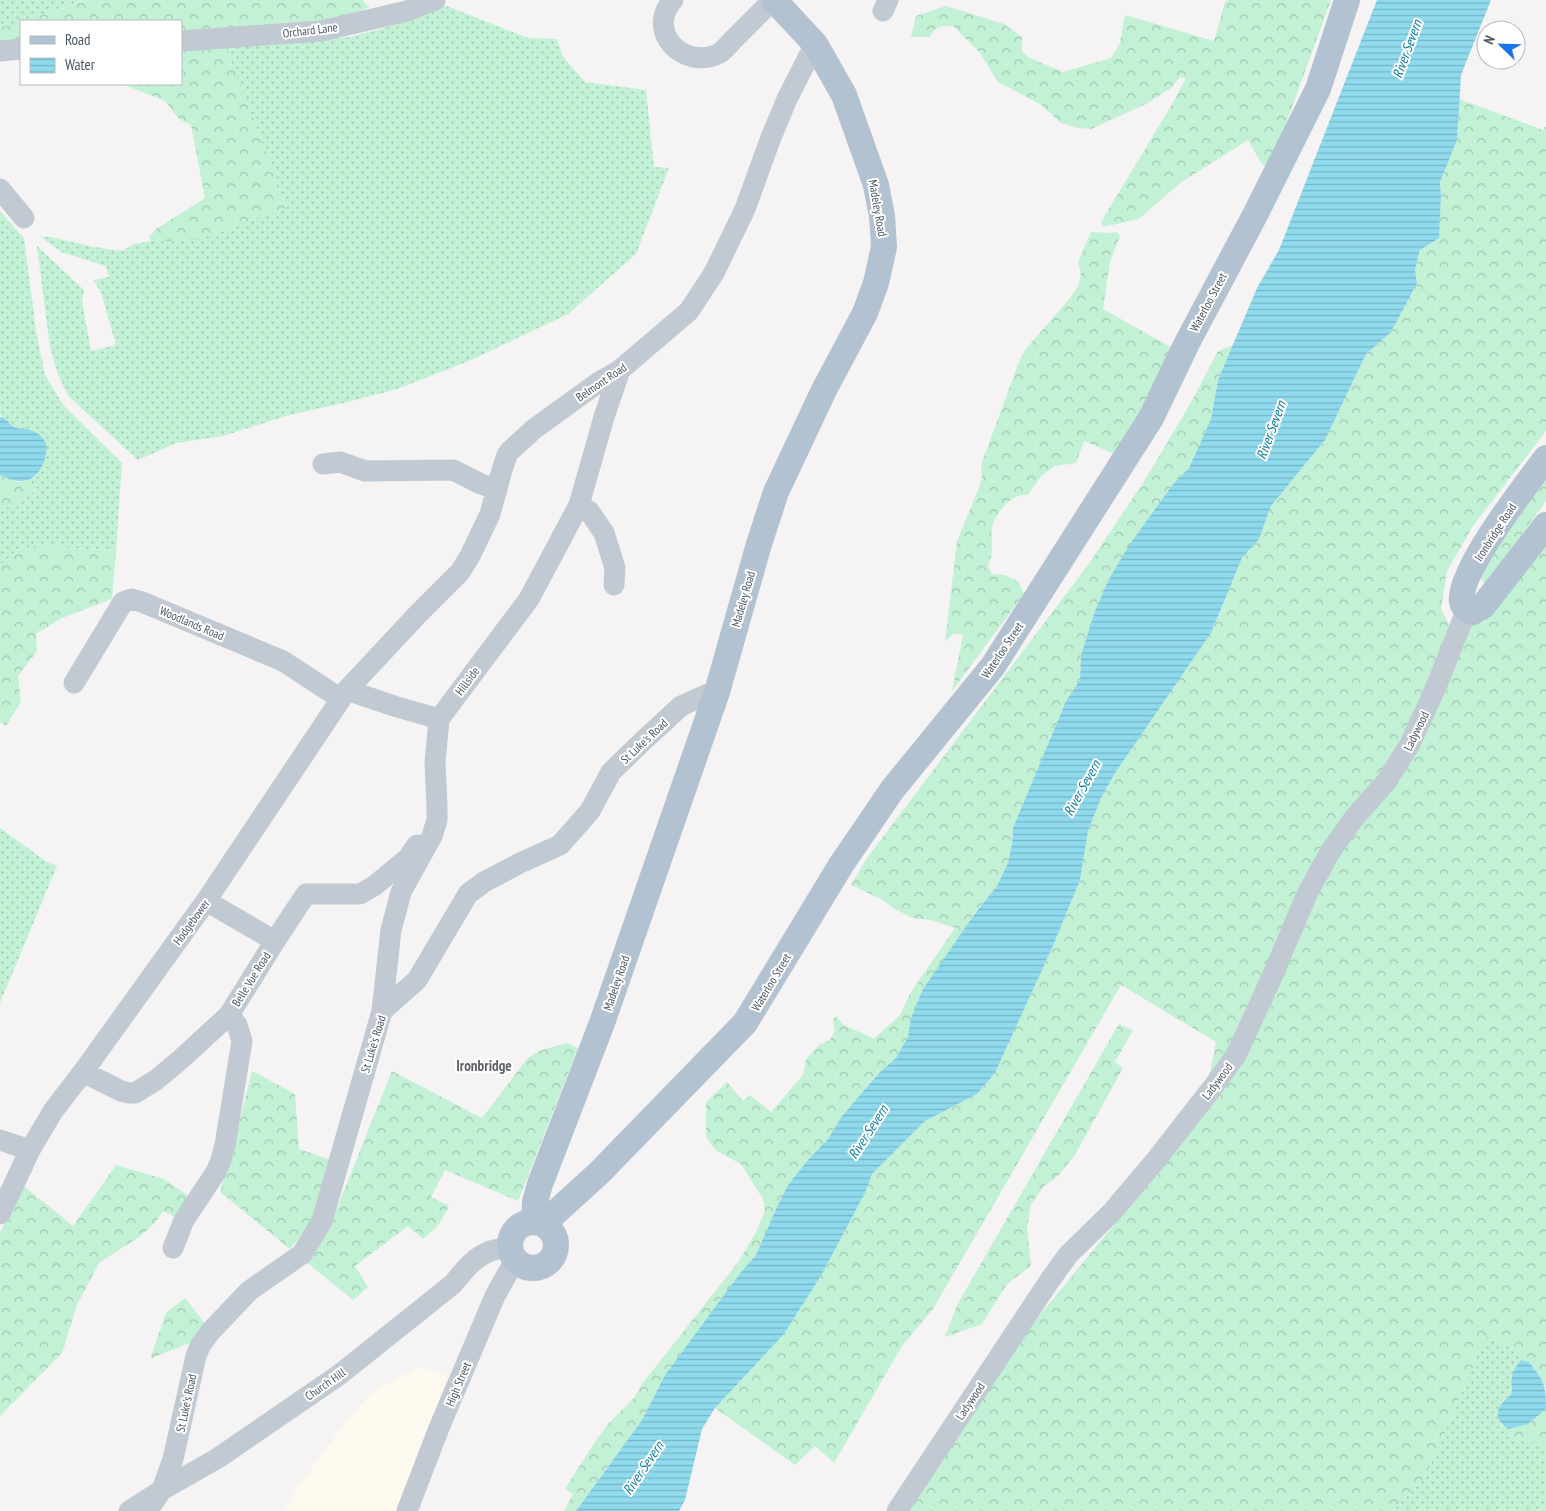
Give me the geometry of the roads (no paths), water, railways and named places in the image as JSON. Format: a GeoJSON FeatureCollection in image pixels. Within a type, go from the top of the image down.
{"type":"FeatureCollection","features":[{"type":"Feature","properties":{"kind":"main road","name":"Madeley Road"},"geometry":{"type":"LineString","coordinates":[[539,1223],[535,1202],[540,1184],[602,1023],[718,692],[758,544],[776,492],[824,390],[865,313],[876,283],[884,246],[882,216],[876,185],[844,95],[815,44],[773,0]]}},
{"type":"Feature","properties":{"kind":"main road","name":"Waterloo Street"},"geometry":{"type":"LineString","coordinates":[[539,1223],[599,1174],[746,1023],[841,864],[892,790],[993,666],[1152,418],[1187,343],[1256,213],[1318,89],[1347,0]]}},
{"type":"Feature","properties":{"kind":"main road","name":"Ironbridge Road"},"geometry":{"type":"LineString","coordinates":[[1468,609],[1463,605],[1462,600],[1466,583],[1484,544],[1546,458]]}},
{"type":"Feature","properties":{"kind":"main road"},"geometry":{"type":"LineString","coordinates":[[1468,609],[1472,612],[1483,606],[1546,525]]}},
{"type":"Feature","properties":{"kind":"main road"},"geometry":{"type":"LineString","coordinates":[[539,1223],[550,1228],[554,1235],[556,1249],[548,1262],[535,1268],[528,1268],[521,1265],[512,1254],[510,1241],[521,1224],[539,1223]]}},
{"type":"Feature","properties":{"kind":"street","name":"Orchard Lane"},"geometry":{"type":"LineString","coordinates":[[182,41],[321,31],[407,12],[436,0]]}},
{"type":"Feature","properties":{"kind":"street"},"geometry":{"type":"LineString","coordinates":[[673,0],[663,21],[667,39],[675,50],[690,56],[704,58],[719,54],[773,0]]}},
{"type":"Feature","properties":{"kind":"street","name":"Belmont Road"},"geometry":{"type":"LineString","coordinates":[[344,694],[460,572],[470,556],[490,514],[507,456],[517,444],[534,428],[599,382],[620,370],[688,311],[714,273],[744,208],[787,99],[815,44]]}},
{"type":"Feature","properties":{"kind":"street"},"geometry":{"type":"LineString","coordinates":[[0,51],[20,49]]}},
{"type":"Feature","properties":{"kind":"street"},"geometry":{"type":"LineString","coordinates":[[0,189],[24,218]]}},
{"type":"Feature","properties":{"kind":"street","name":"Hillside"},"geometry":{"type":"LineString","coordinates":[[439,719],[529,598],[579,505],[604,417],[620,370]]}},
{"type":"Feature","properties":{"kind":"street"},"geometry":{"type":"LineString","coordinates":[[323,464],[340,462],[365,471],[453,470],[497,490]]}},
{"type":"Feature","properties":{"kind":"street"},"geometry":{"type":"LineString","coordinates":[[579,505],[589,511],[604,533],[615,568],[614,585]]}},
{"type":"Feature","properties":{"kind":"street","name":"Woodlands Road"},"geometry":{"type":"LineString","coordinates":[[74,683],[123,602],[131,599],[283,661],[344,694],[439,719]]}},
{"type":"Feature","properties":{"kind":"street","name":"Ladywood"},"geometry":{"type":"LineString","coordinates":[[897,1511],[1068,1255],[1112,1212],[1156,1160],[1236,1056],[1307,894],[1330,852],[1354,818],[1386,782],[1410,744],[1436,688],[1468,609]]}},
{"type":"Feature","properties":{"kind":"street","name":"St Luke's Road"},"geometry":{"type":"LineString","coordinates":[[162,1490],[173,1460],[196,1356],[200,1346],[210,1332],[249,1292],[302,1254],[322,1221],[382,1011],[417,980],[468,894],[484,882],[560,845],[590,811],[612,772],[631,753],[681,706],[708,694],[718,692]]}},
{"type":"Feature","properties":{"kind":"street","name":"Hodgebower"},"geometry":{"type":"LineString","coordinates":[[0,1214],[30,1150],[53,1111],[206,901],[344,694]]}},
{"type":"Feature","properties":{"kind":"street"},"geometry":{"type":"LineString","coordinates":[[382,1011],[391,930],[401,892],[432,836],[437,820],[435,763],[439,719]]}},
{"type":"Feature","properties":{"kind":"street","name":"Belle Vue Road"},"geometry":{"type":"LineString","coordinates":[[173,1248],[184,1220],[216,1172],[225,1145],[242,1041],[237,1025],[229,1015],[274,941],[306,894],[360,894],[374,886],[408,858],[430,825],[437,820]]}},
{"type":"Feature","properties":{"kind":"street"},"geometry":{"type":"LineString","coordinates":[[206,901],[274,941]]}},
{"type":"Feature","properties":{"kind":"street"},"geometry":{"type":"LineString","coordinates":[[83,1072],[120,1091],[135,1093],[156,1080],[229,1015]]}},
{"type":"Feature","properties":{"kind":"street"},"geometry":{"type":"LineString","coordinates":[[0,1140],[30,1150]]}},
{"type":"Feature","properties":{"kind":"street","name":"Church Hill"},"geometry":{"type":"LineString","coordinates":[[130,1511],[218,1458],[339,1375],[453,1284],[480,1255],[492,1250],[512,1254]]}},
{"type":"Feature","properties":{"kind":"street","name":"High Street"},"geometry":{"type":"LineString","coordinates":[[407,1511],[439,1428],[512,1254]]}},
{"type":"Feature","properties":{"kind":"street"},"geometry":{"type":"LineString","coordinates":[[147,1511],[162,1490]]}},
{"type":"Feature","properties":{"kind":"water","name":"River Severn"},"geometry":{"type":"Polygon","coordinates":[[[1377,0],[1491,0],[1483,20],[1476,20],[1476,38],[1461,75],[1457,140],[1440,182],[1439,238],[1420,250],[1415,269],[1417,283],[1396,323],[1390,333],[1366,354],[1325,440],[1271,506],[1259,539],[1242,558],[1211,633],[1115,773],[1101,798],[1088,831],[1080,880],[1052,948],[995,1073],[977,1094],[925,1121],[872,1174],[865,1193],[822,1274],[784,1334],[715,1408],[702,1429],[685,1500],[679,1511],[576,1511],[642,1420],[665,1375],[741,1272],[756,1255],[788,1185],[828,1139],[842,1116],[880,1072],[896,1058],[908,1037],[911,1018],[923,989],[976,912],[997,886],[1008,863],[1013,828],[1066,701],[1080,680],[1081,655],[1095,611],[1109,579],[1130,544],[1174,483],[1189,468],[1211,419],[1218,380],[1257,288],[1279,250],[1377,0]]]}},
{"type":"Feature","properties":{"kind":"water"},"geometry":{"type":"Polygon","coordinates":[[[0,417],[3,417],[15,428],[34,432],[42,437],[45,442],[47,449],[44,461],[41,469],[32,478],[21,481],[0,475],[0,417]]]}},
{"type":"Feature","properties":{"kind":"water"},"geometry":{"type":"Polygon","coordinates":[[[1521,1360],[1529,1362],[1541,1379],[1545,1388],[1546,1409],[1528,1424],[1508,1429],[1499,1419],[1498,1410],[1512,1393],[1512,1375],[1521,1360]]]}},
{"type":"Feature","properties":{"kind":"district","name":"Ironbridge"},"geometry":{"type":"Point","coordinates":[484,1065]}}]}
